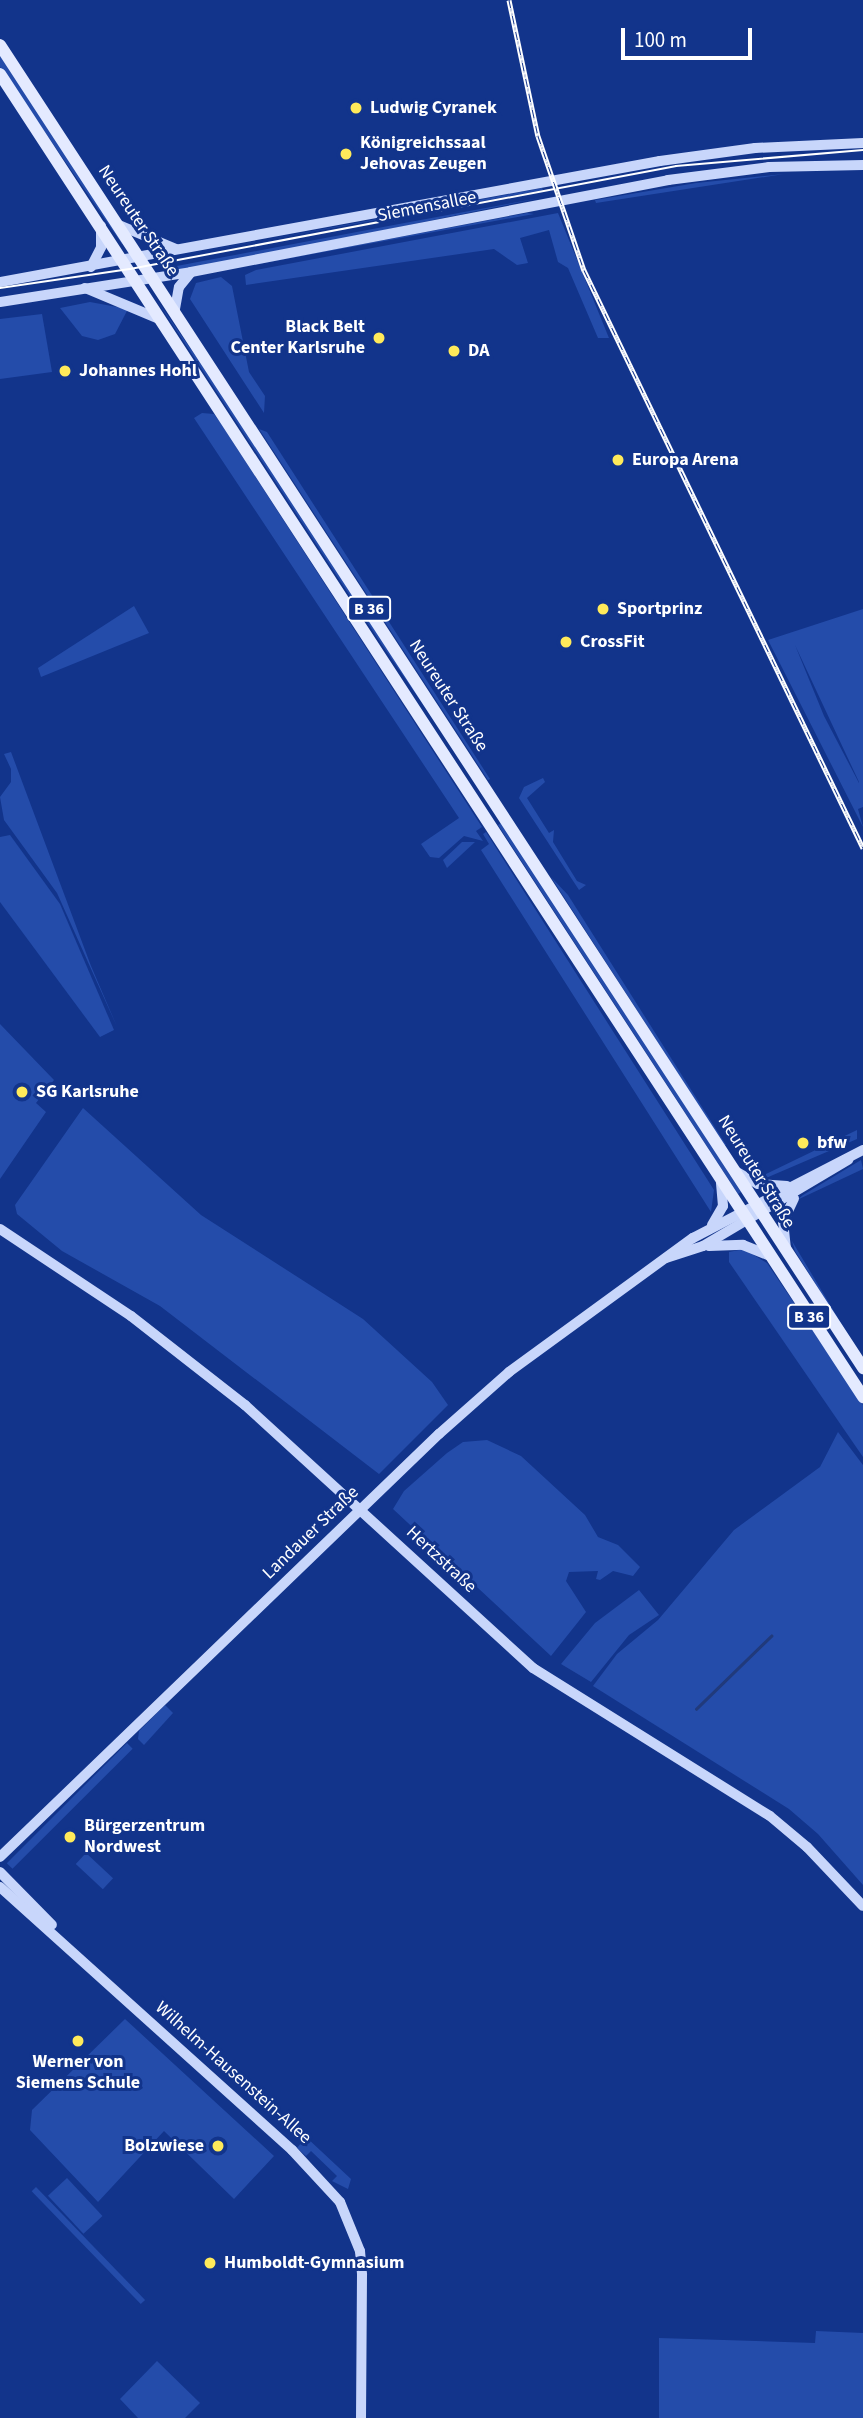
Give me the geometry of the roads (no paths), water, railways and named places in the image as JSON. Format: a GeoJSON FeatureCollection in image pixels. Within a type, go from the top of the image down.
{"type":"FeatureCollection","features":[{"type":"Feature","properties":{"kind":"main road","name":"Neureuter Straße"},"geometry":{"type":"LineString","coordinates":[[0,45],[175,309],[733,1168],[757,1209],[863,1368]]}},
{"type":"Feature","properties":{"kind":"main road","name":"Neureuter Straße"},"geometry":{"type":"LineString","coordinates":[[0,74],[137,280],[768,1255],[863,1397]]}},
{"type":"Feature","properties":{"kind":"main road","name":"Siemensallee"},"geometry":{"type":"LineString","coordinates":[[0,282],[707,154],[863,143]]}},
{"type":"Feature","properties":{"kind":"main road","name":"Siemensallee"},"geometry":{"type":"LineString","coordinates":[[0,302],[191,272],[582,195],[733,171],[863,165]]}},
{"type":"Feature","properties":{"kind":"main road"},"geometry":{"type":"LineString","coordinates":[[119,225],[179,250]]}},
{"type":"Feature","properties":{"kind":"main road"},"geometry":{"type":"LineString","coordinates":[[91,267],[101,247],[101,226]]}},
{"type":"Feature","properties":{"kind":"main road"},"geometry":{"type":"LineString","coordinates":[[175,309],[179,288],[191,272]]}},
{"type":"Feature","properties":{"kind":"main road"},"geometry":{"type":"LineString","coordinates":[[85,288],[164,322]]}},
{"type":"Feature","properties":{"kind":"main road"},"geometry":{"type":"LineString","coordinates":[[757,1209],[787,1186],[859,1152]]}},
{"type":"Feature","properties":{"kind":"main road"},"geometry":{"type":"LineString","coordinates":[[743,1216],[795,1195],[859,1152]]}},
{"type":"Feature","properties":{"kind":"main road"},"geometry":{"type":"LineString","coordinates":[[733,1168],[758,1184],[787,1186]]}},
{"type":"Feature","properties":{"kind":"main road"},"geometry":{"type":"LineString","coordinates":[[708,1229],[721,1212],[721,1182]]}},
{"type":"Feature","properties":{"kind":"main road"},"geometry":{"type":"LineString","coordinates":[[786,1253],[783,1222],[795,1195]]}},
{"type":"Feature","properties":{"kind":"main road","name":"Landauer Straße"},"geometry":{"type":"LineString","coordinates":[[0,1857],[362,1509],[509,1372],[708,1229],[743,1216]]}},
{"type":"Feature","properties":{"kind":"main road","name":"Landauer Straße"},"geometry":{"type":"LineString","coordinates":[[666,1258],[703,1246],[743,1216]]}},
{"type":"Feature","properties":{"kind":"main road","name":"Hertzstraße"},"geometry":{"type":"LineString","coordinates":[[0,1229],[188,1360],[362,1509],[534,1668],[770,1816],[807,1847],[863,1906]]}},
{"type":"Feature","properties":{"kind":"main road"},"geometry":{"type":"LineString","coordinates":[[703,1246],[738,1244],[768,1255]]}},
{"type":"Feature","properties":{"kind":"main road","name":"Wilhelm-Hausenstein-Allee"},"geometry":{"type":"LineString","coordinates":[[0,1872],[42,1910],[59,1937]]}},
{"type":"Feature","properties":{"kind":"main road","name":"Wilhelm-Hausenstein-Allee"},"geometry":{"type":"LineString","coordinates":[[0,1887],[59,1937],[323,2180],[346,2214],[360,2251],[361,2418]]}},
{"type":"Feature","properties":{"kind":"waterway"},"geometry":{"type":"LineString","coordinates":[[696,1709],[771,1636]]}},
{"type":"Feature","properties":{"kind":"tram line"},"geometry":{"type":"LineString","coordinates":[[0,288],[130,269],[676,166],[863,150]]}},
{"type":"Feature","properties":{"kind":"railway"},"geometry":{"type":"LineString","coordinates":[[509,0],[538,136],[584,270],[863,848]]}},
{"type":"Feature","properties":{"kind":"place","name":"Ludwig Cyranek"},"geometry":{"type":"Point","coordinates":[356,108]}},
{"type":"Feature","properties":{"kind":"place","name":"Königreichssaal Jehovas Zeugen"},"geometry":{"type":"Point","coordinates":[346,154]}},
{"type":"Feature","properties":{"kind":"place","name":"Black Belt Center Karlsruhe"},"geometry":{"type":"Point","coordinates":[379,338]}},
{"type":"Feature","properties":{"kind":"place","name":"DA"},"geometry":{"type":"Point","coordinates":[454,351]}},
{"type":"Feature","properties":{"kind":"place","name":"Johannes Hohl"},"geometry":{"type":"Point","coordinates":[65,371]}},
{"type":"Feature","properties":{"kind":"place","name":"Europa Arena"},"geometry":{"type":"Point","coordinates":[618,460]}},
{"type":"Feature","properties":{"kind":"place","name":"Sportprinz"},"geometry":{"type":"Point","coordinates":[603,609]}},
{"type":"Feature","properties":{"kind":"place","name":"CrossFit"},"geometry":{"type":"Point","coordinates":[566,642]}},
{"type":"Feature","properties":{"kind":"place","name":"SG Karlsruhe"},"geometry":{"type":"Point","coordinates":[22,1092]}},
{"type":"Feature","properties":{"kind":"place","name":"bfw"},"geometry":{"type":"Point","coordinates":[803,1143]}},
{"type":"Feature","properties":{"kind":"place","name":"Bürgerzentrum Nordwest"},"geometry":{"type":"Point","coordinates":[70,1837]}},
{"type":"Feature","properties":{"kind":"place","name":"Werner von Siemens Schule"},"geometry":{"type":"Point","coordinates":[78,2041]}},
{"type":"Feature","properties":{"kind":"place","name":"Bolzwiese"},"geometry":{"type":"Point","coordinates":[218,2146]}},
{"type":"Feature","properties":{"kind":"place","name":"Humboldt-Gymnasium"},"geometry":{"type":"Point","coordinates":[210,2263]}}]}
